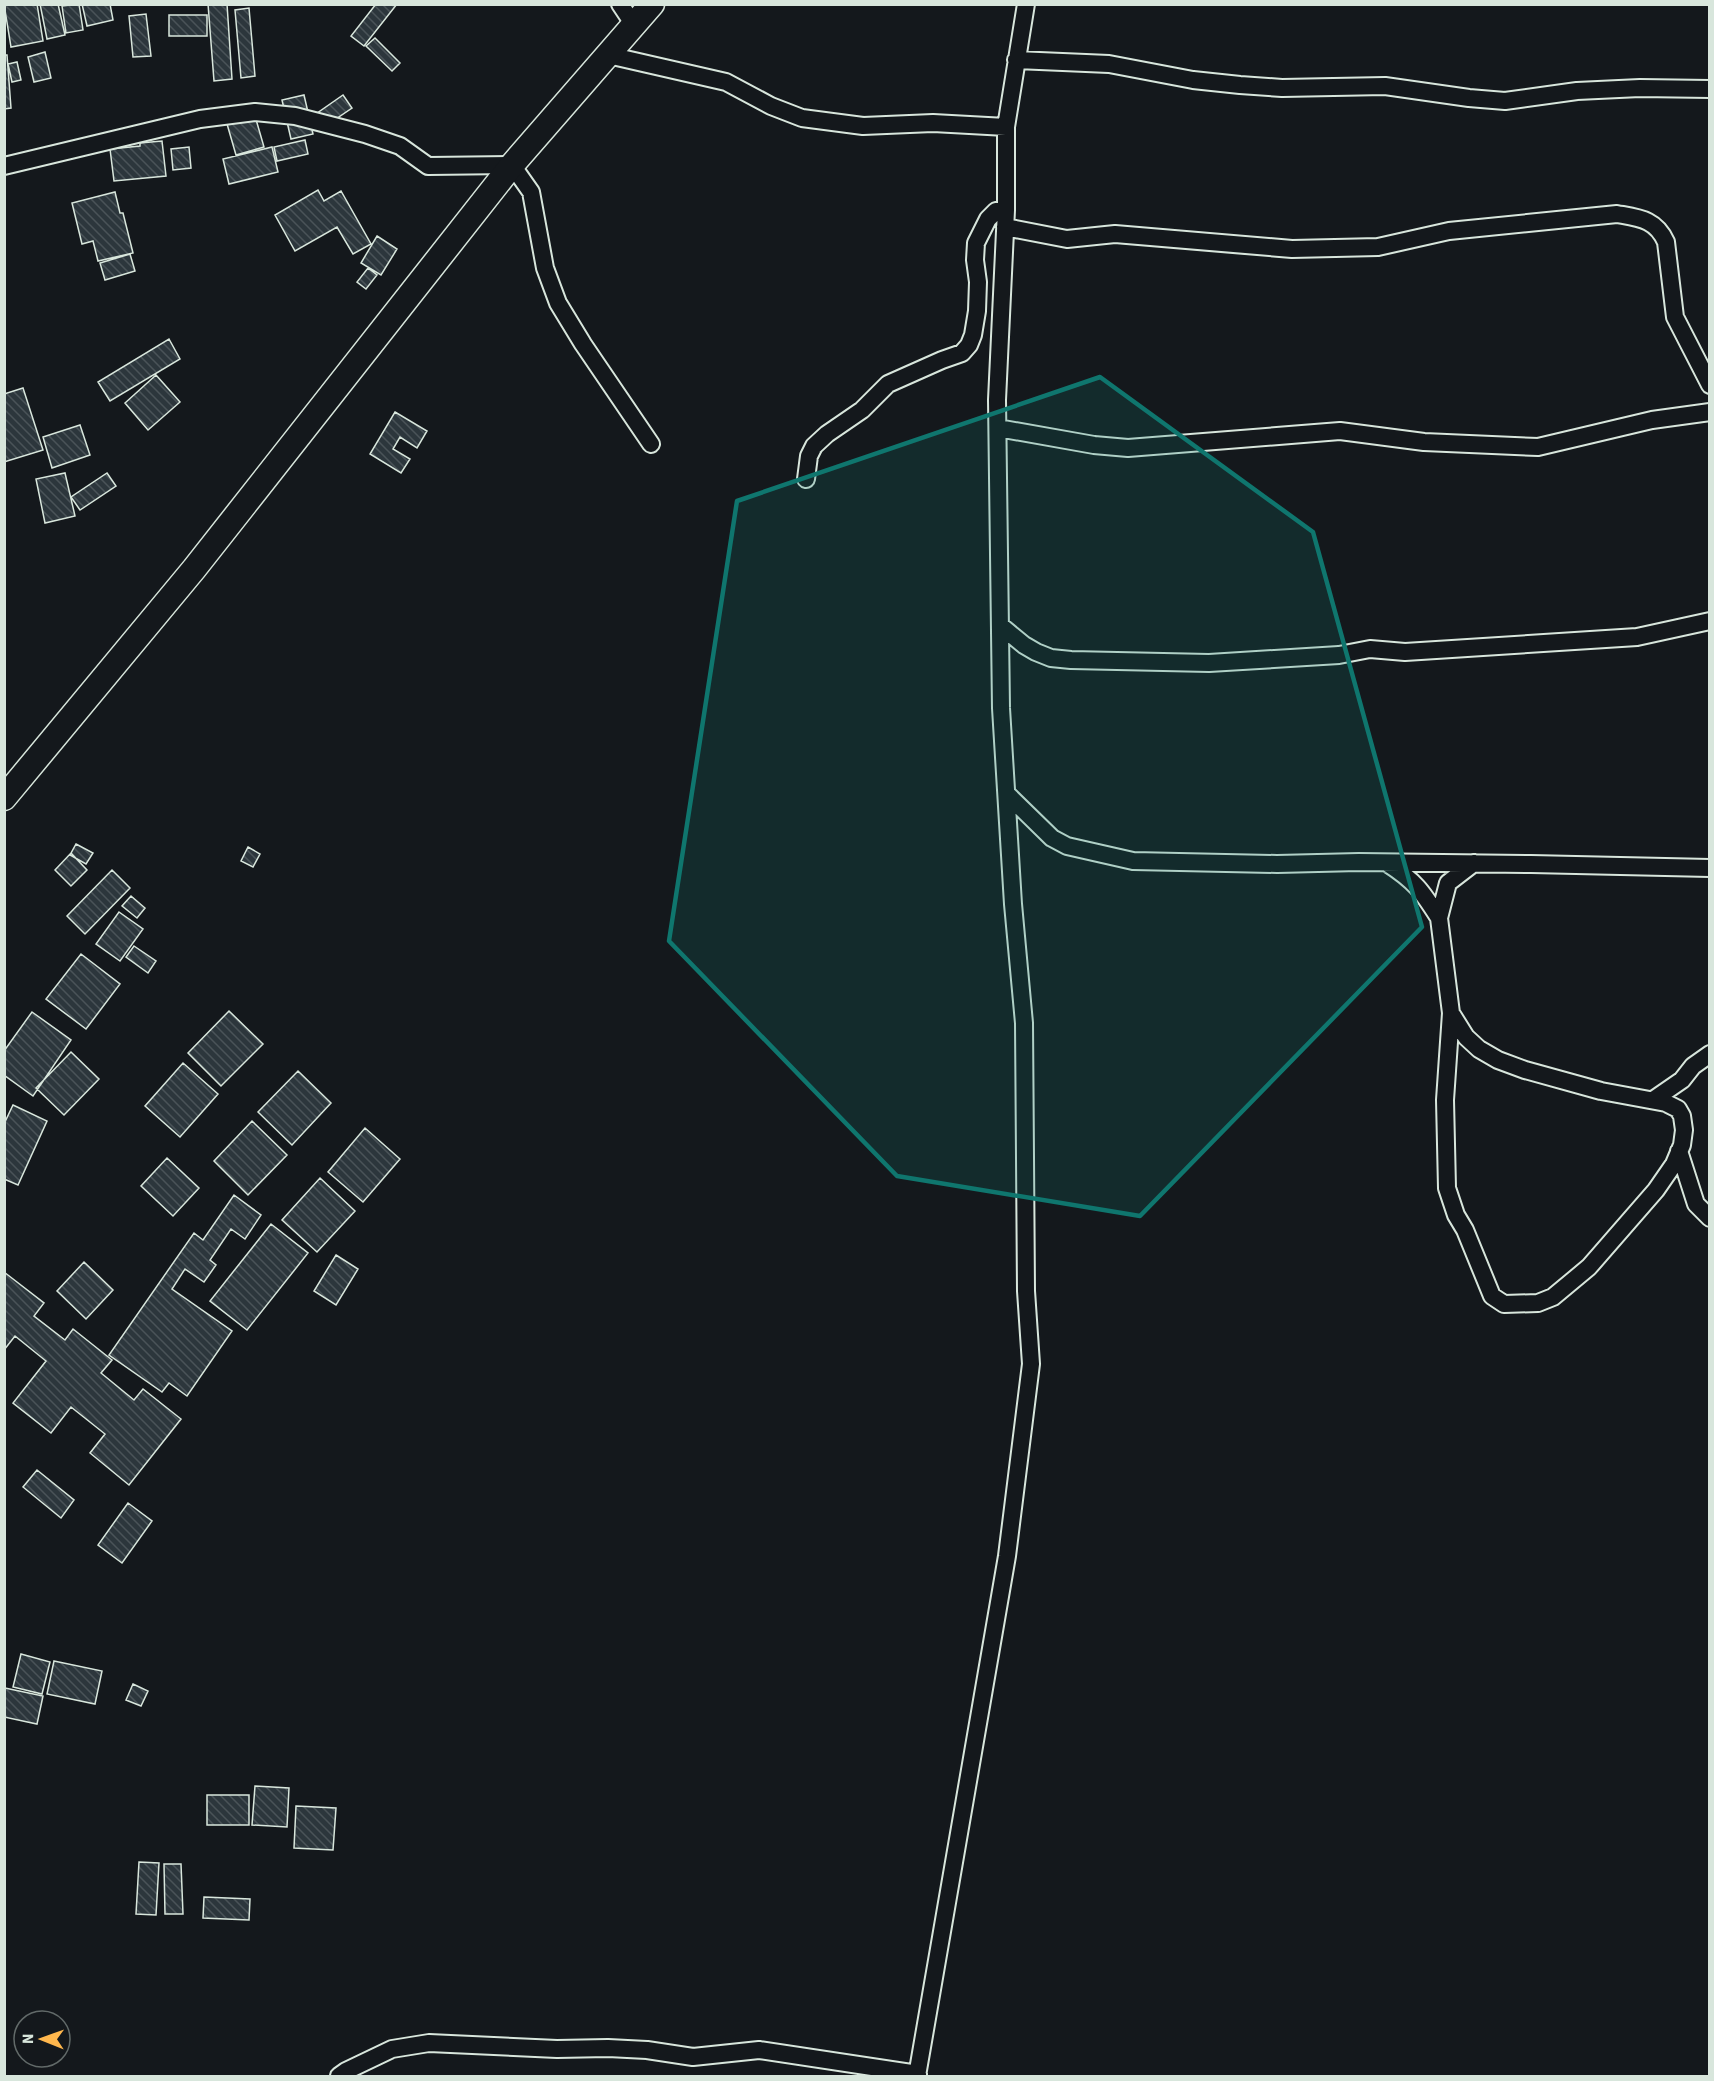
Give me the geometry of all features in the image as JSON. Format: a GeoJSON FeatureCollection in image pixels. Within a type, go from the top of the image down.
{"type":"FeatureCollection","features":[{"type":"Feature","properties":{"kind":"main road"},"geometry":{"type":"LineString","coordinates":[[4,798],[201,560],[512,165],[652,4]]}},
{"type":"Feature","properties":{"kind":"street"},"geometry":{"type":"LineString","coordinates":[[620,4],[634,25]]}},
{"type":"Feature","properties":{"kind":"street"},"geometry":{"type":"LineString","coordinates":[[339,2076],[392,2049],[429,2043],[557,2049],[647,2050],[693,2057],[759,2050],[917,2075],[1007,1556],[1032,1364],[1026,1291],[1024,1023],[1013,904],[1001,708],[997,400],[1006,210],[1006,127],[1026,4]]}},
{"type":"Feature","properties":{"kind":"street"},"geometry":{"type":"LineString","coordinates":[[608,55],[726,82],[771,106],[802,118],[862,126],[933,123],[1006,127]]}},
{"type":"Feature","properties":{"kind":"street"},"geometry":{"type":"LineString","coordinates":[[1016,60],[1109,64],[1193,80],[1240,85],[1282,88],[1385,86],[1469,98],[1505,100],[1577,91],[1640,87],[1710,89]]}},
{"type":"Feature","properties":{"kind":"street"},"geometry":{"type":"LineString","coordinates":[[4,166],[200,119],[231,113],[255,112],[294,116],[364,134],[400,146],[428,166],[512,165],[531,192],[545,267],[558,303],[583,345],[651,444]]}},
{"type":"Feature","properties":{"kind":"street"},"geometry":{"type":"LineString","coordinates":[[806,479],[809,456],[814,446],[827,434],[862,410],[888,384],[962,353],[969,345],[977,311],[976,243],[988,219],[996,211],[1006,210]]}},
{"type":"Feature","properties":{"kind":"street"},"geometry":{"type":"LineString","coordinates":[[1005,227],[1067,239],[1127,235],[1292,249],[1378,247],[1449,231],[1617,214],[1646,219],[1662,234],[1666,242],[1675,317],[1710,386]]}},
{"type":"Feature","properties":{"kind":"street"},"geometry":{"type":"LineString","coordinates":[[998,428],[1094,445],[1128,448],[1340,431],[1424,442],[1538,447],[1652,420],[1710,412]]}},
{"type":"Feature","properties":{"kind":"street"},"geometry":{"type":"LineString","coordinates":[[1000,626],[1024,645],[1051,658],[1209,663],[1340,655],[1371,649],[1405,652],[1637,637],[1710,621]]}},
{"type":"Feature","properties":{"kind":"street"},"geometry":{"type":"LineString","coordinates":[[1008,795],[1052,838],[1067,846],[1133,861],[1277,864],[1474,863],[1710,868]]}},
{"type":"Feature","properties":{"kind":"street"},"geometry":{"type":"LineString","coordinates":[[1387,863],[1408,876],[1420,888],[1439,918]]}},
{"type":"Feature","properties":{"kind":"street"},"geometry":{"type":"LineString","coordinates":[[1451,1013],[1466,1037],[1479,1049],[1498,1060],[1563,1082],[1666,1103],[1678,1109],[1682,1116],[1684,1130],[1679,1151],[1674,1164],[1656,1190],[1589,1267],[1553,1297],[1538,1303],[1504,1304],[1492,1296],[1465,1230],[1456,1215],[1447,1188],[1445,1100],[1451,1013],[1439,918],[1448,884],[1474,863]]}},
{"type":"Feature","properties":{"kind":"street"},"geometry":{"type":"LineString","coordinates":[[1653,1100],[1682,1080],[1689,1070],[1710,1054]]}},
{"type":"Feature","properties":{"kind":"street"},"geometry":{"type":"LineString","coordinates":[[1678,1109],[1682,1080]]}},
{"type":"Feature","properties":{"kind":"street"},"geometry":{"type":"LineString","coordinates":[[1679,1151],[1696,1204],[1710,1218]]}},
{"type":"Feature","properties":{"kind":"highlighted area"},"geometry":{"type":"Polygon","coordinates":[[[1100,377],[1313,532],[1422,927],[1140,1216],[897,1176],[669,941],[737,501],[1100,377]]]}},
{"type":"Feature","properties":{"kind":"building"},"geometry":{"type":"Polygon","coordinates":[[[4,4],[37,4],[43,41],[11,47],[4,4]]]}},
{"type":"Feature","properties":{"kind":"building"},"geometry":{"type":"Polygon","coordinates":[[[40,4],[58,4],[65,35],[47,39],[40,4]]]}},
{"type":"Feature","properties":{"kind":"building"},"geometry":{"type":"Polygon","coordinates":[[[79,4],[83,30],[66,33],[62,6],[79,4]]]}},
{"type":"Feature","properties":{"kind":"building"},"geometry":{"type":"Polygon","coordinates":[[[82,4],[110,4],[113,20],[87,26],[82,4]]]}},
{"type":"Feature","properties":{"kind":"building"},"geometry":{"type":"Polygon","coordinates":[[[208,4],[227,4],[232,79],[214,81],[208,4]]]}},
{"type":"Feature","properties":{"kind":"building"},"geometry":{"type":"Polygon","coordinates":[[[376,4],[397,4],[364,46],[351,36],[376,4]]]}},
{"type":"Feature","properties":{"kind":"building"},"geometry":{"type":"Polygon","coordinates":[[[249,8],[255,76],[241,78],[235,10],[249,8]]]}},
{"type":"Feature","properties":{"kind":"building"},"geometry":{"type":"Polygon","coordinates":[[[146,14],[151,56],[133,57],[129,16],[146,14]]]}},
{"type":"Feature","properties":{"kind":"building"},"geometry":{"type":"Polygon","coordinates":[[[169,15],[207,15],[207,36],[169,36],[169,15]]]}},
{"type":"Feature","properties":{"kind":"building"},"geometry":{"type":"Polygon","coordinates":[[[375,38],[400,63],[392,71],[366,46],[375,38]]]}},
{"type":"Feature","properties":{"kind":"building"},"geometry":{"type":"Polygon","coordinates":[[[45,52],[51,78],[34,82],[28,57],[45,52]]]}},
{"type":"Feature","properties":{"kind":"building"},"geometry":{"type":"Polygon","coordinates":[[[4,55],[7,55],[11,108],[4,109],[4,55]]]}},
{"type":"Feature","properties":{"kind":"building"},"geometry":{"type":"Polygon","coordinates":[[[17,62],[21,80],[12,82],[8,64],[17,62]]]}},
{"type":"Feature","properties":{"kind":"building"},"geometry":{"type":"Polygon","coordinates":[[[304,95],[313,134],[291,139],[282,100],[304,95]]]}},
{"type":"Feature","properties":{"kind":"building"},"geometry":{"type":"Polygon","coordinates":[[[343,95],[352,108],[321,129],[313,116],[343,95]]]}},
{"type":"Feature","properties":{"kind":"building"},"geometry":{"type":"Polygon","coordinates":[[[253,109],[264,147],[236,155],[225,117],[253,109]]]}},
{"type":"Feature","properties":{"kind":"building"},"geometry":{"type":"Polygon","coordinates":[[[305,140],[308,154],[277,161],[274,147],[305,140]]]}},
{"type":"Feature","properties":{"kind":"building"},"geometry":{"type":"Polygon","coordinates":[[[162,141],[166,176],[114,181],[110,149],[162,141]]]}},
{"type":"Feature","properties":{"kind":"building"},"geometry":{"type":"Polygon","coordinates":[[[189,147],[191,168],[173,170],[171,149],[189,147]]]}},
{"type":"Feature","properties":{"kind":"building"},"geometry":{"type":"Polygon","coordinates":[[[272,147],[278,172],[229,184],[223,159],[272,147]]]}},
{"type":"Feature","properties":{"kind":"building"},"geometry":{"type":"Polygon","coordinates":[[[318,190],[324,201],[341,191],[371,244],[353,254],[337,227],[295,251],[275,215],[318,190]]]}},
{"type":"Feature","properties":{"kind":"building"},"geometry":{"type":"Polygon","coordinates":[[[115,192],[133,253],[98,261],[93,241],[82,244],[72,203],[115,192]]]}},
{"type":"Feature","properties":{"kind":"building"},"geometry":{"type":"Polygon","coordinates":[[[377,236],[397,249],[381,275],[361,263],[377,236]]]}},
{"type":"Feature","properties":{"kind":"building"},"geometry":{"type":"Polygon","coordinates":[[[130,254],[135,271],[105,280],[100,263],[130,254]]]}},
{"type":"Feature","properties":{"kind":"building"},"geometry":{"type":"Polygon","coordinates":[[[368,268],[377,275],[366,289],[357,282],[368,268]]]}},
{"type":"Feature","properties":{"kind":"building"},"geometry":{"type":"Polygon","coordinates":[[[169,339],[180,359],[110,401],[98,382],[169,339]]]}},
{"type":"Feature","properties":{"kind":"building"},"geometry":{"type":"Polygon","coordinates":[[[156,375],[180,402],[148,430],[125,403],[156,375]]]}},
{"type":"Feature","properties":{"kind":"building"},"geometry":{"type":"Polygon","coordinates":[[[23,388],[43,450],[4,462],[4,394],[23,388]]]}},
{"type":"Feature","properties":{"kind":"building"},"geometry":{"type":"Polygon","coordinates":[[[395,412],[427,431],[417,448],[400,437],[393,449],[410,459],[401,473],[370,454],[395,412]]]}},
{"type":"Feature","properties":{"kind":"building"},"geometry":{"type":"Polygon","coordinates":[[[80,425],[90,455],[52,468],[43,437],[80,425]]]}},
{"type":"Feature","properties":{"kind":"building"},"geometry":{"type":"Polygon","coordinates":[[[65,473],[75,516],[45,523],[36,479],[65,473]]]}},
{"type":"Feature","properties":{"kind":"building"},"geometry":{"type":"Polygon","coordinates":[[[107,473],[116,486],[80,510],[71,497],[107,473]]]}},
{"type":"Feature","properties":{"kind":"building"},"geometry":{"type":"Polygon","coordinates":[[[76,844],[93,853],[86,864],[70,855],[76,844]]]}},
{"type":"Feature","properties":{"kind":"building"},"geometry":{"type":"Polygon","coordinates":[[[248,847],[260,854],[253,867],[241,861],[248,847]]]}},
{"type":"Feature","properties":{"kind":"building"},"geometry":{"type":"Polygon","coordinates":[[[71,853],[87,870],[71,886],[55,870],[71,853]]]}},
{"type":"Feature","properties":{"kind":"building"},"geometry":{"type":"Polygon","coordinates":[[[112,870],[130,888],[85,934],[67,916],[112,870]]]}},
{"type":"Feature","properties":{"kind":"building"},"geometry":{"type":"Polygon","coordinates":[[[131,896],[145,908],[137,918],[122,906],[131,896]]]}},
{"type":"Feature","properties":{"kind":"building"},"geometry":{"type":"Polygon","coordinates":[[[119,912],[143,929],[120,961],[96,944],[119,912]]]}},
{"type":"Feature","properties":{"kind":"building"},"geometry":{"type":"Polygon","coordinates":[[[134,946],[156,961],[148,973],[126,957],[134,946]]]}},
{"type":"Feature","properties":{"kind":"building"},"geometry":{"type":"Polygon","coordinates":[[[81,954],[120,984],[86,1029],[46,999],[81,954]]]}},
{"type":"Feature","properties":{"kind":"building"},"geometry":{"type":"Polygon","coordinates":[[[229,1011],[263,1044],[221,1086],[188,1053],[229,1011]]]}},
{"type":"Feature","properties":{"kind":"building"},"geometry":{"type":"Polygon","coordinates":[[[32,1012],[71,1040],[33,1096],[4,1075],[4,1051],[32,1012]]]}},
{"type":"Feature","properties":{"kind":"building"},"geometry":{"type":"Polygon","coordinates":[[[71,1052],[99,1079],[64,1115],[36,1088],[71,1052]]]}},
{"type":"Feature","properties":{"kind":"building"},"geometry":{"type":"Polygon","coordinates":[[[183,1063],[218,1094],[180,1137],[145,1106],[183,1063]]]}},
{"type":"Feature","properties":{"kind":"building"},"geometry":{"type":"Polygon","coordinates":[[[298,1071],[331,1103],[292,1145],[258,1112],[298,1071]]]}},
{"type":"Feature","properties":{"kind":"building"},"geometry":{"type":"Polygon","coordinates":[[[13,1105],[47,1121],[18,1185],[4,1179],[4,1124],[13,1105]]]}},
{"type":"Feature","properties":{"kind":"building"},"geometry":{"type":"Polygon","coordinates":[[[252,1121],[287,1155],[248,1195],[214,1161],[252,1121]]]}},
{"type":"Feature","properties":{"kind":"building"},"geometry":{"type":"Polygon","coordinates":[[[365,1128],[400,1159],[363,1202],[328,1172],[365,1128]]]}},
{"type":"Feature","properties":{"kind":"building"},"geometry":{"type":"Polygon","coordinates":[[[167,1158],[199,1188],[173,1216],[141,1186],[167,1158]]]}},
{"type":"Feature","properties":{"kind":"building"},"geometry":{"type":"Polygon","coordinates":[[[320,1178],[355,1211],[317,1252],[282,1220],[320,1178]]]}},
{"type":"Feature","properties":{"kind":"building"},"geometry":{"type":"Polygon","coordinates":[[[234,1195],[261,1215],[245,1239],[231,1229],[210,1260],[216,1265],[204,1282],[185,1269],[172,1289],[232,1331],[187,1396],[169,1383],[162,1392],[109,1355],[194,1233],[203,1240],[234,1195]]]}},
{"type":"Feature","properties":{"kind":"building"},"geometry":{"type":"Polygon","coordinates":[[[271,1224],[308,1253],[247,1330],[210,1301],[271,1224]]]}},
{"type":"Feature","properties":{"kind":"building"},"geometry":{"type":"Polygon","coordinates":[[[336,1255],[358,1269],[336,1305],[314,1291],[336,1255]]]}},
{"type":"Feature","properties":{"kind":"building"},"geometry":{"type":"Polygon","coordinates":[[[84,1262],[113,1290],[86,1319],[57,1291],[84,1262]]]}},
{"type":"Feature","properties":{"kind":"building"},"geometry":{"type":"Polygon","coordinates":[[[4,1272],[44,1303],[34,1316],[65,1340],[73,1329],[112,1360],[101,1373],[134,1400],[143,1389],[181,1419],[129,1485],[90,1453],[105,1434],[71,1407],[51,1433],[13,1403],[46,1361],[15,1336],[4,1350],[4,1272]]]}},
{"type":"Feature","properties":{"kind":"building"},"geometry":{"type":"Polygon","coordinates":[[[37,1470],[74,1500],[61,1518],[23,1487],[37,1470]]]}},
{"type":"Feature","properties":{"kind":"building"},"geometry":{"type":"Polygon","coordinates":[[[128,1503],[152,1521],[122,1563],[98,1545],[128,1503]]]}},
{"type":"Feature","properties":{"kind":"building"},"geometry":{"type":"Polygon","coordinates":[[[21,1654],[50,1662],[42,1694],[13,1687],[21,1654]]]}},
{"type":"Feature","properties":{"kind":"building"},"geometry":{"type":"Polygon","coordinates":[[[54,1661],[102,1671],[95,1704],[47,1694],[54,1661]]]}},
{"type":"Feature","properties":{"kind":"building"},"geometry":{"type":"Polygon","coordinates":[[[133,1684],[148,1691],[141,1706],[126,1700],[133,1684]]]}},
{"type":"Feature","properties":{"kind":"building"},"geometry":{"type":"Polygon","coordinates":[[[5,1688],[43,1696],[37,1724],[4,1717],[5,1688]]]}},
{"type":"Feature","properties":{"kind":"building"},"geometry":{"type":"Polygon","coordinates":[[[255,1786],[289,1788],[287,1827],[252,1825],[255,1786]]]}},
{"type":"Feature","properties":{"kind":"building"},"geometry":{"type":"Polygon","coordinates":[[[207,1795],[249,1795],[249,1825],[207,1825],[207,1795]]]}},
{"type":"Feature","properties":{"kind":"building"},"geometry":{"type":"Polygon","coordinates":[[[296,1806],[336,1808],[333,1850],[294,1848],[296,1806]]]}},
{"type":"Feature","properties":{"kind":"building"},"geometry":{"type":"Polygon","coordinates":[[[139,1862],[159,1863],[156,1915],[136,1914],[139,1862]]]}},
{"type":"Feature","properties":{"kind":"building"},"geometry":{"type":"Polygon","coordinates":[[[164,1864],[181,1864],[183,1914],[165,1914],[164,1864]]]}},
{"type":"Feature","properties":{"kind":"building"},"geometry":{"type":"Polygon","coordinates":[[[204,1897],[250,1899],[249,1920],[203,1918],[204,1897]]]}}]}
